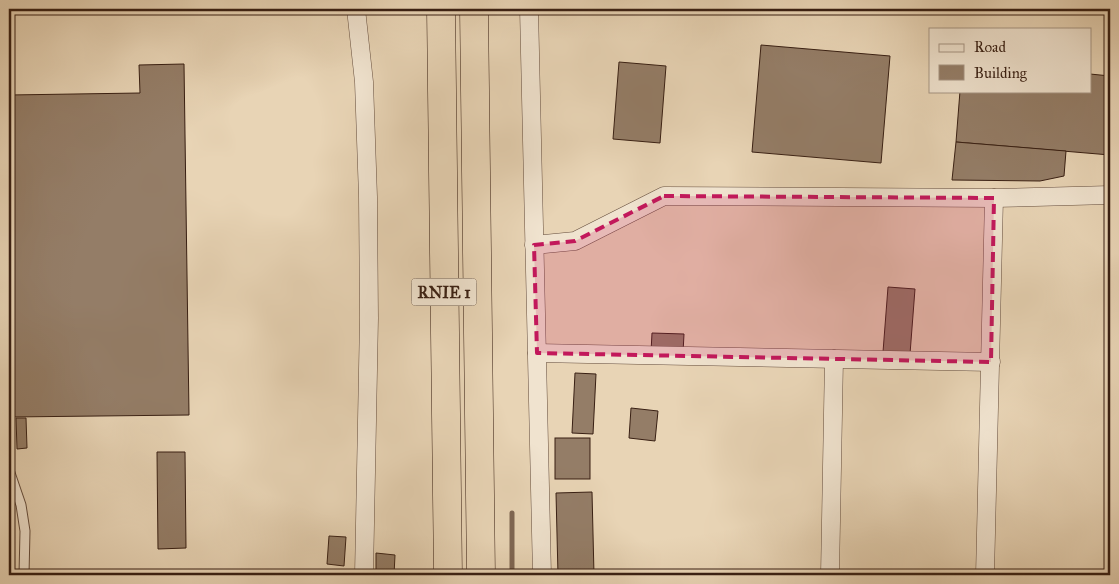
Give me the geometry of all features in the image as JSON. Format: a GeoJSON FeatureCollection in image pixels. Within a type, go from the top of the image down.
{"type":"FeatureCollection","features":[{"type":"Feature","properties":{"kind":"highway","name":"RNIE 1"},"geometry":{"type":"LineString","coordinates":[[440,9],[448,575]]}},
{"type":"Feature","properties":{"kind":"highway","name":"RNIE 1"},"geometry":{"type":"LineString","coordinates":[[474,9],[481,575]]}},
{"type":"Feature","properties":{"kind":"street"},"geometry":{"type":"LineString","coordinates":[[356,9],[364,82],[368,197],[369,318],[364,575]]}},
{"type":"Feature","properties":{"kind":"street"},"geometry":{"type":"LineString","coordinates":[[529,9],[542,575]]}},
{"type":"Feature","properties":{"kind":"street"},"geometry":{"type":"LineString","coordinates":[[534,245],[574,241],[664,196],[994,198],[1110,195]]}},
{"type":"Feature","properties":{"kind":"street"},"geometry":{"type":"LineString","coordinates":[[985,575],[994,198]]}},
{"type":"Feature","properties":{"kind":"street"},"geometry":{"type":"LineString","coordinates":[[537,352],[991,362]]}},
{"type":"Feature","properties":{"kind":"street"},"geometry":{"type":"LineString","coordinates":[[830,575],[834,359]]}},
{"type":"Feature","properties":{"kind":"lane"},"geometry":{"type":"LineString","coordinates":[[9,470],[21,505],[25,531],[24,575]]}},
{"type":"Feature","properties":{"kind":"highlighted area"},"geometry":{"type":"Polygon","coordinates":[[[664,196],[994,198],[991,362],[537,353],[534,245],[575,241],[664,196]]]}},
{"type":"Feature","properties":{"kind":"building"},"geometry":{"type":"Polygon","coordinates":[[[761,45],[890,56],[881,163],[752,152],[761,45]]]}},
{"type":"Feature","properties":{"kind":"building"},"geometry":{"type":"Polygon","coordinates":[[[619,62],[666,66],[660,143],[613,139],[619,62]]]}},
{"type":"Feature","properties":{"kind":"building"},"geometry":{"type":"Polygon","coordinates":[[[184,64],[189,415],[9,417],[9,95],[140,93],[139,65],[184,64]]]}},
{"type":"Feature","properties":{"kind":"building"},"geometry":{"type":"Polygon","coordinates":[[[1092,74],[1110,76],[1110,155],[956,142],[960,92],[1092,92],[1092,74]]]}},
{"type":"Feature","properties":{"kind":"building"},"geometry":{"type":"Polygon","coordinates":[[[956,142],[1066,151],[1064,176],[1040,181],[952,180],[956,142]]]}},
{"type":"Feature","properties":{"kind":"building"},"geometry":{"type":"Polygon","coordinates":[[[888,287],[915,289],[910,354],[883,352],[888,287]]]}},
{"type":"Feature","properties":{"kind":"building"},"geometry":{"type":"Polygon","coordinates":[[[652,333],[684,334],[683,353],[651,352],[652,333]]]}},
{"type":"Feature","properties":{"kind":"building"},"geometry":{"type":"Polygon","coordinates":[[[575,373],[596,374],[593,434],[572,433],[575,373]]]}},
{"type":"Feature","properties":{"kind":"building"},"geometry":{"type":"Polygon","coordinates":[[[631,408],[658,411],[655,441],[629,438],[631,408]]]}},
{"type":"Feature","properties":{"kind":"building"},"geometry":{"type":"Polygon","coordinates":[[[16,418],[26,418],[27,448],[17,449],[16,418]]]}},
{"type":"Feature","properties":{"kind":"building"},"geometry":{"type":"Polygon","coordinates":[[[555,438],[590,438],[590,479],[555,479],[555,438]]]}},
{"type":"Feature","properties":{"kind":"building"},"geometry":{"type":"Polygon","coordinates":[[[157,452],[185,452],[186,548],[158,549],[157,452]]]}},
{"type":"Feature","properties":{"kind":"building"},"geometry":{"type":"Polygon","coordinates":[[[592,492],[594,575],[558,575],[556,493],[592,492]]]}},
{"type":"Feature","properties":{"kind":"building"},"geometry":{"type":"Polygon","coordinates":[[[329,536],[346,537],[344,566],[327,564],[329,536]]]}},
{"type":"Feature","properties":{"kind":"building"},"geometry":{"type":"Polygon","coordinates":[[[376,553],[395,555],[394,575],[376,575],[376,553]]]}},
{"type":"Feature","properties":{"kind":"waterway"},"geometry":{"type":"LineString","coordinates":[[512,513],[512,575]]}}]}
